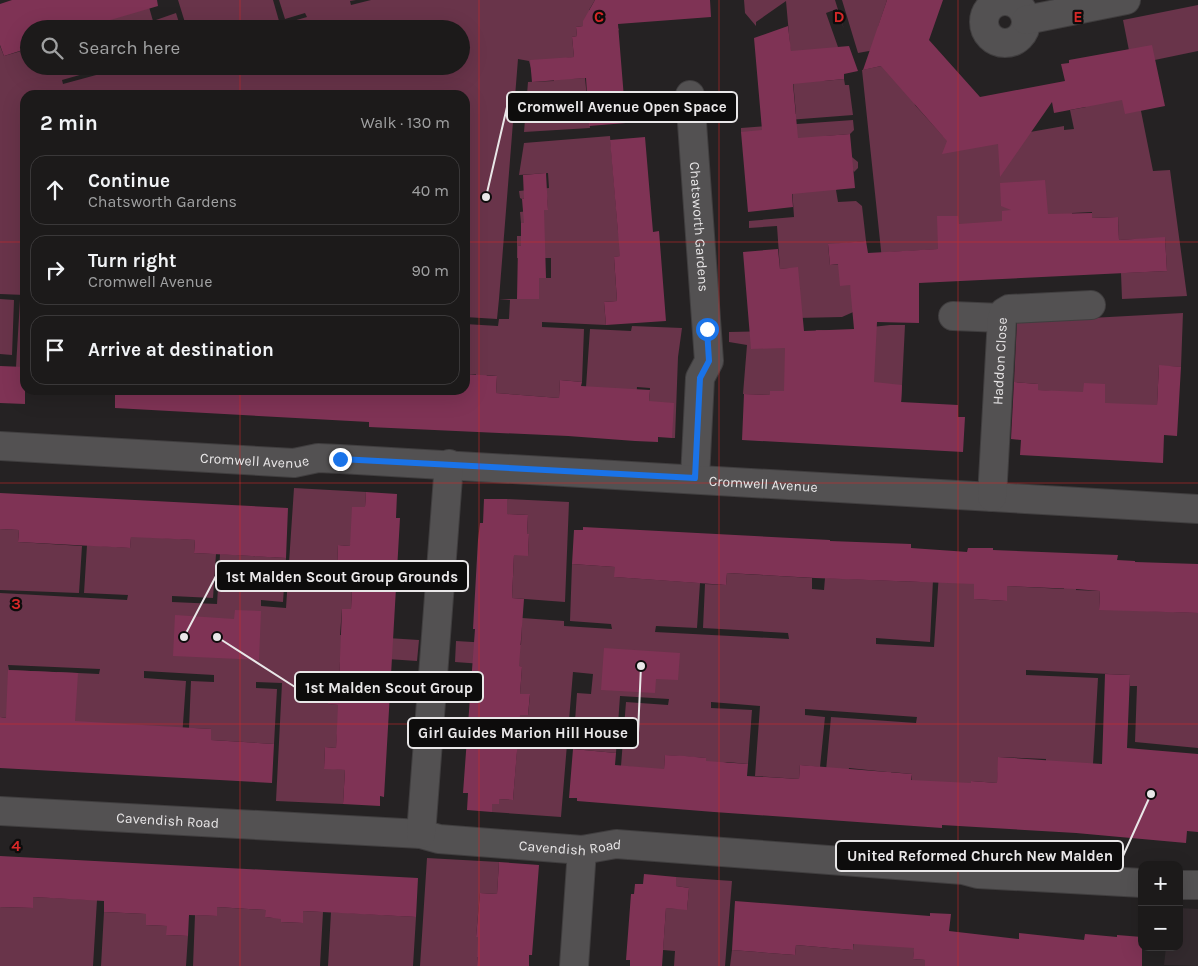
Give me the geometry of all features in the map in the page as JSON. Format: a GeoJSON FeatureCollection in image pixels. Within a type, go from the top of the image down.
{"type":"FeatureCollection","features":[{"type":"Feature","properties":{"kind":"street"},"geometry":{"type":"LineString","coordinates":[[1026,20],[1126,0]]}},
{"type":"Feature","properties":{"kind":"street","name":"Chatsworth Gardens"},"geometry":{"type":"LineString","coordinates":[[690,95],[709,361],[700,378],[695,478]]}},
{"type":"Feature","properties":{"kind":"street","name":"Haddon Close"},"geometry":{"type":"LineString","coordinates":[[992,497],[1002,318],[1004,312],[1008,309],[1091,305]]}},
{"type":"Feature","properties":{"kind":"street"},"geometry":{"type":"LineString","coordinates":[[953,316],[1002,318]]}},
{"type":"Feature","properties":{"kind":"street","name":"Cromwell Avenue"},"geometry":{"type":"LineString","coordinates":[[0,446],[294,464],[318,458],[448,464],[1198,509]]}},
{"type":"Feature","properties":{"kind":"street"},"geometry":{"type":"LineString","coordinates":[[421,834],[448,464]]}},
{"type":"Feature","properties":{"kind":"street","name":"Cavendish Road"},"geometry":{"type":"LineString","coordinates":[[0,811],[421,834],[439,839],[582,850],[616,844],[963,870],[978,874],[1138,883]]}},
{"type":"Feature","properties":{"kind":"street"},"geometry":{"type":"LineString","coordinates":[[574,966],[582,850]]}},
{"type":"Feature","properties":{"kind":"street"},"geometry":{"type":"LineString","coordinates":[[1183,884],[1198,886]]}},
{"type":"Feature","properties":{"kind":"shaded area"},"geometry":{"type":"Polygon","coordinates":[[[143,0],[147,0],[153,20],[109,20],[143,0]]]}},
{"type":"Feature","properties":{"kind":"shaded area"},"geometry":{"type":"Polygon","coordinates":[[[178,0],[273,0],[279,20],[184,20],[178,0]]]}},
{"type":"Feature","properties":{"kind":"shaded area"},"geometry":{"type":"Polygon","coordinates":[[[279,0],[356,0],[350,1],[351,5],[371,0],[595,0],[589,10],[619,29],[618,31],[583,25],[576,27],[577,36],[572,37],[574,57],[566,58],[568,79],[585,78],[590,128],[524,132],[528,82],[554,81],[553,67],[531,68],[529,61],[518,59],[497,319],[470,317],[470,90],[20,90],[20,295],[0,294],[0,46],[4,56],[20,51],[20,75],[80,75],[62,80],[63,84],[96,75],[470,75],[470,20],[296,20],[307,17],[305,13],[285,19],[279,0]]]}},
{"type":"Feature","properties":{"kind":"shaded area"},"geometry":{"type":"Polygon","coordinates":[[[744,0],[835,0],[844,29],[837,9],[826,13],[838,47],[823,64],[824,81],[844,79],[845,85],[849,85],[853,115],[761,122],[796,114],[786,1],[756,22],[756,26],[745,13],[744,0]]]}},
{"type":"Feature","properties":{"kind":"shaded area"},"geometry":{"type":"Polygon","coordinates":[[[842,0],[887,0],[878,27],[924,41],[858,53],[842,0]]]}},
{"type":"Feature","properties":{"kind":"shaded area"},"geometry":{"type":"Polygon","coordinates":[[[1198,5],[1198,51],[1145,62],[1133,71],[1123,20],[1198,5]]]}},
{"type":"Feature","properties":{"kind":"shaded area"},"geometry":{"type":"Polygon","coordinates":[[[176,13],[178,20],[156,20],[176,13]]]}},
{"type":"Feature","properties":{"kind":"shaded area"},"geometry":{"type":"Polygon","coordinates":[[[905,61],[915,105],[943,136],[1013,135],[1064,126],[1064,130],[1074,129],[1070,110],[1086,107],[1085,102],[1133,71],[1153,171],[1170,170],[1187,296],[1122,299],[1121,273],[1167,271],[1165,238],[1119,240],[1118,217],[1092,218],[1092,212],[1072,213],[1073,228],[942,249],[890,252],[892,284],[887,307],[862,70],[905,61]]]}},
{"type":"Feature","properties":{"kind":"shaded area"},"geometry":{"type":"Polygon","coordinates":[[[853,120],[854,130],[850,134],[826,136],[858,162],[858,168],[854,172],[853,170],[836,190],[838,202],[856,201],[862,206],[866,241],[828,245],[830,265],[864,262],[850,285],[860,309],[842,317],[749,319],[794,268],[780,269],[777,226],[749,228],[749,221],[794,217],[791,172],[741,132],[741,128],[853,120]]]}},
{"type":"Feature","properties":{"kind":"shaded area"},"geometry":{"type":"Polygon","coordinates":[[[610,136],[618,231],[624,256],[614,257],[617,301],[604,302],[606,325],[542,322],[542,327],[584,329],[582,382],[560,380],[559,398],[496,393],[497,376],[487,375],[475,393],[476,374],[470,374],[470,324],[498,326],[499,319],[509,319],[510,300],[499,299],[538,299],[539,278],[551,278],[551,258],[545,258],[545,245],[518,246],[519,258],[517,258],[517,236],[544,236],[544,223],[521,223],[520,212],[548,209],[547,197],[520,198],[519,191],[549,188],[548,173],[519,175],[524,143],[610,136]]]}},
{"type":"Feature","properties":{"kind":"shaded area"},"geometry":{"type":"Polygon","coordinates":[[[0,299],[14,300],[12,355],[0,354],[0,299]]]}},
{"type":"Feature","properties":{"kind":"shaded area"},"geometry":{"type":"Polygon","coordinates":[[[20,300],[20,367],[16,367],[20,300]]]}},
{"type":"Feature","properties":{"kind":"shaded area"},"geometry":{"type":"Polygon","coordinates":[[[1183,313],[1181,367],[1159,366],[1157,405],[1109,407],[1051,391],[1038,390],[1038,384],[1014,382],[1017,322],[1183,313]]]}},
{"type":"Feature","properties":{"kind":"shaded area"},"geometry":{"type":"Polygon","coordinates":[[[905,325],[901,406],[771,391],[770,395],[743,394],[747,345],[729,342],[729,332],[784,331],[815,333],[816,330],[821,330],[854,335],[854,329],[905,325]]]}},
{"type":"Feature","properties":{"kind":"shaded area"},"geometry":{"type":"Polygon","coordinates":[[[632,326],[682,328],[678,357],[675,438],[672,438],[649,401],[650,388],[637,387],[636,401],[586,387],[590,329],[631,331],[632,326]]]}},
{"type":"Feature","properties":{"kind":"shaded area"},"geometry":{"type":"Polygon","coordinates":[[[294,488],[366,492],[365,507],[350,546],[338,545],[337,567],[353,568],[351,609],[342,609],[340,635],[419,640],[417,661],[357,657],[357,662],[340,661],[339,682],[329,683],[328,704],[339,705],[336,748],[325,747],[324,768],[345,770],[343,804],[276,801],[282,683],[256,682],[256,688],[277,689],[274,744],[211,740],[211,729],[189,728],[191,681],[214,682],[214,675],[144,671],[144,678],[186,681],[182,738],[55,721],[57,672],[99,674],[100,669],[8,665],[9,670],[52,672],[7,718],[0,717],[0,593],[127,600],[128,595],[84,593],[87,545],[130,548],[131,536],[195,540],[194,553],[216,554],[213,598],[172,596],[172,602],[217,604],[220,554],[286,558],[283,602],[261,600],[261,606],[286,608],[294,488]]]}},
{"type":"Feature","properties":{"kind":"shaded area"},"geometry":{"type":"Polygon","coordinates":[[[507,499],[569,502],[565,602],[512,598],[514,555],[528,555],[528,515],[507,514],[507,499]]]}},
{"type":"Feature","properties":{"kind":"shaded area"},"geometry":{"type":"Polygon","coordinates":[[[0,529],[19,530],[18,542],[82,546],[79,593],[0,590],[0,529]]]}},
{"type":"Feature","properties":{"kind":"shaded area"},"geometry":{"type":"Polygon","coordinates":[[[572,564],[615,567],[615,577],[700,583],[697,628],[656,626],[655,632],[789,639],[788,633],[703,628],[705,584],[726,585],[727,573],[812,578],[812,589],[824,590],[825,578],[920,582],[920,580],[933,580],[930,642],[876,638],[876,644],[934,647],[939,573],[974,584],[975,599],[1006,601],[1007,586],[1064,589],[1065,579],[1077,579],[1076,590],[1100,591],[1099,609],[1198,613],[1198,748],[1135,742],[1137,686],[1130,686],[1130,675],[1026,670],[1026,675],[1098,678],[1093,764],[1045,786],[1046,759],[999,757],[997,783],[971,781],[971,783],[911,787],[912,774],[891,772],[889,786],[886,785],[887,772],[849,768],[847,782],[825,781],[831,717],[916,723],[917,717],[805,709],[805,715],[825,717],[820,767],[800,765],[799,779],[755,776],[760,706],[711,702],[711,708],[752,710],[748,764],[727,762],[706,767],[706,758],[665,755],[664,770],[621,766],[626,702],[668,705],[669,699],[620,696],[616,753],[573,749],[577,693],[591,694],[593,674],[573,672],[561,817],[492,812],[492,804],[499,804],[499,799],[513,800],[518,736],[515,715],[528,715],[530,695],[520,694],[522,667],[455,662],[456,641],[521,645],[522,618],[564,621],[564,626],[612,629],[611,624],[570,621],[572,564]]]}},
{"type":"Feature","properties":{"kind":"shaded area"},"geometry":{"type":"Polygon","coordinates":[[[427,858],[499,862],[497,894],[480,893],[476,937],[482,937],[481,957],[477,957],[477,966],[420,966],[427,858]]]}},
{"type":"Feature","properties":{"kind":"shaded area"},"geometry":{"type":"Polygon","coordinates":[[[676,877],[732,881],[725,966],[674,966],[675,951],[663,950],[666,908],[687,909],[689,888],[676,886],[676,877]]]}},
{"type":"Feature","properties":{"kind":"shaded area"},"geometry":{"type":"Polygon","coordinates":[[[33,897],[97,900],[93,966],[0,966],[0,907],[33,908],[33,897]]]}},
{"type":"Feature","properties":{"kind":"shaded area"},"geometry":{"type":"Polygon","coordinates":[[[217,907],[266,910],[266,917],[273,918],[281,911],[281,922],[302,923],[303,911],[323,912],[320,966],[193,966],[195,915],[217,916],[217,907]]]}},
{"type":"Feature","properties":{"kind":"shaded area"},"geometry":{"type":"Polygon","coordinates":[[[1183,908],[1198,909],[1198,966],[1164,965],[1166,951],[1183,951],[1183,908]]]}},
{"type":"Feature","properties":{"kind":"shaded area"},"geometry":{"type":"Polygon","coordinates":[[[104,912],[146,914],[146,925],[167,926],[167,935],[188,936],[186,966],[101,966],[104,912]]]}},
{"type":"Feature","properties":{"kind":"shaded area"},"geometry":{"type":"Polygon","coordinates":[[[331,912],[416,917],[413,966],[328,966],[331,912]]]}},
{"type":"Feature","properties":{"kind":"shaded area"},"geometry":{"type":"Polygon","coordinates":[[[855,917],[915,943],[913,959],[925,960],[925,966],[730,966],[732,950],[795,955],[796,945],[853,950],[855,917]]]}},
{"type":"Feature","properties":{"kind":"building"},"geometry":{"type":"Polygon","coordinates":[[[12,0],[157,0],[158,6],[110,20],[20,20],[20,51],[4,56],[0,45],[0,4],[12,0]]]}},
{"type":"Feature","properties":{"kind":"building"},"geometry":{"type":"Polygon","coordinates":[[[595,0],[710,0],[711,17],[618,24],[626,123],[589,126],[586,78],[532,82],[530,60],[574,57],[572,37],[577,36],[576,27],[583,26],[583,21],[595,0]]]}},
{"type":"Feature","properties":{"kind":"building"},"geometry":{"type":"Polygon","coordinates":[[[887,0],[943,0],[929,40],[980,97],[1065,81],[1061,64],[1069,63],[1069,60],[1152,45],[1165,106],[1125,114],[1122,100],[1054,113],[1052,102],[1000,177],[998,144],[942,154],[947,141],[881,66],[863,70],[887,0]]]}},
{"type":"Feature","properties":{"kind":"building"},"geometry":{"type":"Polygon","coordinates":[[[788,26],[791,51],[849,46],[858,71],[844,74],[844,79],[793,84],[798,138],[850,134],[855,188],[792,194],[793,207],[748,212],[741,132],[762,130],[754,38],[788,26]]]}},
{"type":"Feature","properties":{"kind":"building"},"geometry":{"type":"Polygon","coordinates":[[[645,137],[653,232],[659,231],[666,321],[606,325],[604,302],[617,301],[614,257],[620,256],[610,140],[645,137]]]}},
{"type":"Feature","properties":{"kind":"building"},"geometry":{"type":"Polygon","coordinates":[[[546,173],[548,210],[544,210],[546,278],[539,278],[539,299],[517,299],[518,246],[521,246],[521,223],[524,223],[523,175],[546,173]]]}},
{"type":"Feature","properties":{"kind":"building"},"geometry":{"type":"Polygon","coordinates":[[[1045,180],[1048,214],[1092,213],[1092,218],[1118,217],[1119,240],[1165,237],[1167,271],[919,283],[919,323],[877,322],[874,382],[902,385],[901,402],[958,405],[958,417],[965,417],[963,452],[742,440],[744,394],[770,395],[770,391],[784,391],[785,348],[751,349],[743,252],[778,249],[780,269],[798,267],[804,331],[854,329],[850,285],[840,286],[838,264],[830,265],[828,244],[866,241],[868,253],[938,249],[937,216],[958,216],[959,224],[1002,221],[1002,211],[1011,210],[1001,206],[1000,183],[1045,180]]]}},
{"type":"Feature","properties":{"kind":"building"},"geometry":{"type":"Polygon","coordinates":[[[1159,365],[1181,367],[1177,436],[1164,435],[1163,463],[1020,455],[1021,440],[1011,439],[1014,382],[1038,384],[1038,390],[1083,392],[1084,383],[1105,384],[1105,403],[1157,405],[1159,365]]]}},
{"type":"Feature","properties":{"kind":"building"},"geometry":{"type":"Polygon","coordinates":[[[0,366],[20,367],[20,395],[25,395],[25,404],[0,403],[0,366]]]}},
{"type":"Feature","properties":{"kind":"building"},"geometry":{"type":"Polygon","coordinates":[[[470,374],[497,376],[496,393],[559,398],[560,380],[582,382],[581,386],[650,390],[649,401],[674,403],[672,438],[658,437],[658,442],[369,427],[369,422],[115,408],[115,395],[470,395],[470,374]]]}},
{"type":"Feature","properties":{"kind":"building"},"geometry":{"type":"Polygon","coordinates":[[[366,492],[397,494],[396,518],[400,518],[384,797],[380,796],[380,806],[343,804],[345,770],[324,769],[325,747],[336,748],[338,705],[328,704],[329,682],[339,682],[342,609],[351,609],[353,568],[337,567],[338,545],[350,546],[352,507],[365,507],[366,492]]]}},
{"type":"Feature","properties":{"kind":"building"},"geometry":{"type":"Polygon","coordinates":[[[0,493],[288,508],[286,558],[194,553],[195,540],[131,537],[130,548],[18,542],[19,530],[0,529],[0,493]]]}},
{"type":"Feature","properties":{"kind":"building"},"geometry":{"type":"Polygon","coordinates":[[[484,499],[507,499],[507,514],[528,515],[527,534],[529,534],[528,556],[514,555],[512,598],[524,599],[519,666],[522,667],[520,694],[530,694],[528,715],[520,715],[513,800],[499,799],[499,804],[492,804],[492,812],[467,810],[468,793],[463,793],[475,629],[473,629],[478,540],[480,523],[483,523],[484,499]]]}},
{"type":"Feature","properties":{"kind":"building"},"geometry":{"type":"Polygon","coordinates":[[[583,527],[911,544],[911,548],[967,552],[968,548],[993,548],[993,550],[1118,555],[1117,560],[1198,564],[1198,613],[1099,610],[1100,591],[1076,589],[1007,586],[1007,601],[974,599],[974,584],[727,573],[726,585],[614,577],[615,567],[572,564],[574,530],[583,530],[583,527]]]}},
{"type":"Feature","properties":{"kind":"building"},"geometry":{"type":"Polygon","coordinates":[[[235,610],[261,611],[259,660],[173,656],[175,615],[234,619],[235,610]]]}},
{"type":"Feature","properties":{"kind":"building"},"geometry":{"type":"Polygon","coordinates":[[[604,648],[680,653],[678,680],[656,679],[655,693],[601,690],[604,648]]]}},
{"type":"Feature","properties":{"kind":"building"},"geometry":{"type":"Polygon","coordinates":[[[8,670],[78,673],[75,721],[211,729],[211,740],[274,744],[272,783],[0,768],[0,717],[6,718],[8,670]]]}},
{"type":"Feature","properties":{"kind":"building"},"geometry":{"type":"Polygon","coordinates":[[[1105,674],[1130,675],[1127,748],[1198,754],[1198,832],[1187,831],[1186,843],[1076,833],[942,825],[942,828],[714,812],[577,801],[577,798],[569,798],[573,749],[616,753],[615,765],[664,769],[665,755],[685,756],[706,758],[706,761],[748,764],[747,776],[799,779],[800,765],[912,774],[911,780],[997,783],[998,757],[1102,764],[1105,674]]]}},
{"type":"Feature","properties":{"kind":"building"},"geometry":{"type":"Polygon","coordinates":[[[0,856],[418,878],[416,917],[303,911],[303,923],[281,922],[281,919],[265,917],[266,910],[217,907],[217,916],[189,915],[188,936],[166,935],[167,926],[146,925],[146,914],[104,912],[104,901],[33,897],[33,908],[0,907],[0,856]]]}},
{"type":"Feature","properties":{"kind":"building"},"geometry":{"type":"Polygon","coordinates":[[[499,862],[539,865],[532,955],[529,955],[529,966],[477,966],[478,937],[476,937],[480,893],[497,894],[499,862]]]}},
{"type":"Feature","properties":{"kind":"building"},"geometry":{"type":"Polygon","coordinates":[[[644,874],[676,877],[676,886],[689,888],[687,910],[666,908],[662,966],[630,966],[630,960],[626,960],[631,894],[634,894],[635,884],[643,884],[644,874]]]}},
{"type":"Feature","properties":{"kind":"building"},"geometry":{"type":"Polygon","coordinates":[[[735,901],[930,916],[930,913],[951,914],[949,931],[1019,939],[1019,933],[1084,940],[1085,934],[1138,937],[1138,951],[1142,951],[1142,966],[925,966],[925,960],[913,959],[914,948],[853,944],[853,950],[796,945],[795,955],[732,950],[735,901]]]}},
{"type":"Feature","properties":{"kind":"place","name":"Cromwell Avenue Open Space"},"geometry":{"type":"Point","coordinates":[486,197]}},
{"type":"Feature","properties":{"kind":"place","name":"1st Malden Scout Group Grounds"},"geometry":{"type":"Point","coordinates":[184,637]}},
{"type":"Feature","properties":{"kind":"place","name":"1st Malden Scout Group"},"geometry":{"type":"Point","coordinates":[217,637]}},
{"type":"Feature","properties":{"kind":"place","name":"Girl Guides Marion Hill House"},"geometry":{"type":"Point","coordinates":[641,666]}},
{"type":"Feature","properties":{"kind":"place","name":"United Reformed Church New Malden"},"geometry":{"type":"Point","coordinates":[1151,794]}},
{"type":"Feature","properties":{"kind":"route"},"geometry":{"type":"LineString","coordinates":[[340,459],[695,478],[700,378],[709,361],[707,329]]}}]}
